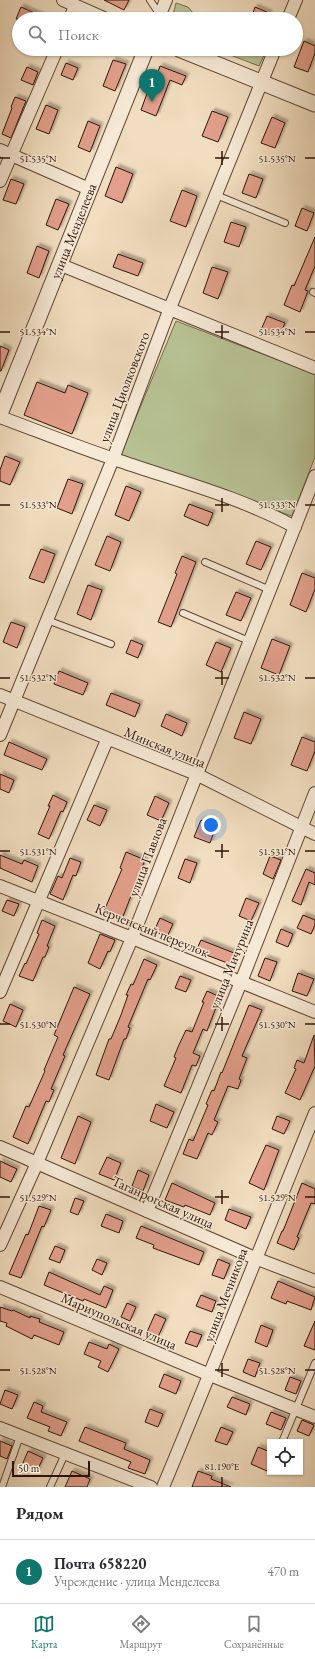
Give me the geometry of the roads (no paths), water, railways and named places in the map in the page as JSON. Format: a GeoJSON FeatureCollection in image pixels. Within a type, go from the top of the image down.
{"type":"FeatureCollection","features":[{"type":"Feature","properties":{"kind":"street"},"geometry":{"type":"LineString","coordinates":[[63,0],[89,12]]}},
{"type":"Feature","properties":{"kind":"street"},"geometry":{"type":"LineString","coordinates":[[161,12],[166,0]]}},
{"type":"Feature","properties":{"kind":"street"},"geometry":{"type":"LineString","coordinates":[[291,12],[296,0]]}},
{"type":"Feature","properties":{"kind":"street"},"geometry":{"type":"LineString","coordinates":[[73,12],[75,6]]}},
{"type":"Feature","properties":{"kind":"street"},"geometry":{"type":"LineString","coordinates":[[0,181],[54,56]]}},
{"type":"Feature","properties":{"kind":"street","name":"улица Менделеева"},"geometry":{"type":"LineString","coordinates":[[0,415],[143,56]]}},
{"type":"Feature","properties":{"kind":"street"},"geometry":{"type":"LineString","coordinates":[[197,56],[315,104]]}},
{"type":"Feature","properties":{"kind":"street","name":"улица Циолковского"},"geometry":{"type":"LineString","coordinates":[[0,735],[113,459],[170,308],[272,56]]}},
{"type":"Feature","properties":{"kind":"street"},"geometry":{"type":"LineString","coordinates":[[0,150],[89,189]]}},
{"type":"Feature","properties":{"kind":"street"},"geometry":{"type":"LineString","coordinates":[[61,265],[315,368]]}},
{"type":"Feature","properties":{"kind":"street"},"geometry":{"type":"LineString","coordinates":[[0,415],[113,459],[215,493],[272,514],[295,527]]}},
{"type":"Feature","properties":{"kind":"street","name":"улица Павлова"},"geometry":{"type":"LineString","coordinates":[[0,1245],[38,1163],[132,938],[315,476]]}},
{"type":"Feature","properties":{"kind":"street","name":"Минская улица"},"geometry":{"type":"LineString","coordinates":[[0,695],[107,740],[196,774],[315,834]]}},
{"type":"Feature","properties":{"kind":"street"},"geometry":{"type":"LineString","coordinates":[[0,992],[107,740]]}},
{"type":"Feature","properties":{"kind":"street","name":"улица Мичурина"},"geometry":{"type":"LineString","coordinates":[[147,1211],[315,793]]}},
{"type":"Feature","properties":{"kind":"street","name":"Керченский переулок"},"geometry":{"type":"LineString","coordinates":[[0,886],[315,1012]]}},
{"type":"Feature","properties":{"kind":"street","name":"улица Мечникова"},"geometry":{"type":"LineString","coordinates":[[163,1487],[210,1375],[255,1258],[315,1113]]}},
{"type":"Feature","properties":{"kind":"street","name":"Таганрогская улица"},"geometry":{"type":"LineString","coordinates":[[0,1148],[38,1163],[255,1258],[315,1281]]}},
{"type":"Feature","properties":{"kind":"street","name":"Мариупольская улица"},"geometry":{"type":"LineString","coordinates":[[0,1287],[210,1375],[315,1417]]}},
{"type":"Feature","properties":{"kind":"street"},"geometry":{"type":"LineString","coordinates":[[0,1428],[151,1487]]}},
{"type":"Feature","properties":{"kind":"lane"},"geometry":{"type":"LineString","coordinates":[[150,0],[156,12]]}},
{"type":"Feature","properties":{"kind":"lane"},"geometry":{"type":"LineString","coordinates":[[216,195],[285,223]]}},
{"type":"Feature","properties":{"kind":"lane"},"geometry":{"type":"LineString","coordinates":[[205,562],[270,590]]}},
{"type":"Feature","properties":{"kind":"lane"},"geometry":{"type":"LineString","coordinates":[[182,613],[249,641]]}},
{"type":"Feature","properties":{"kind":"lane"},"geometry":{"type":"LineString","coordinates":[[47,620],[111,644]]}},
{"type":"Feature","properties":{"kind":"lane"},"geometry":{"type":"LineString","coordinates":[[283,1439],[315,1363]]}},
{"type":"Feature","properties":{"kind":"lane"},"geometry":{"type":"LineString","coordinates":[[2,1487],[20,1436]]}},
{"type":"Feature","properties":{"kind":"lane"},"geometry":{"type":"LineString","coordinates":[[50,1487],[65,1454]]}},
{"type":"Feature","properties":{"kind":"place","name":"Почта 658220"},"geometry":{"type":"Point","coordinates":[152,102]}}]}
